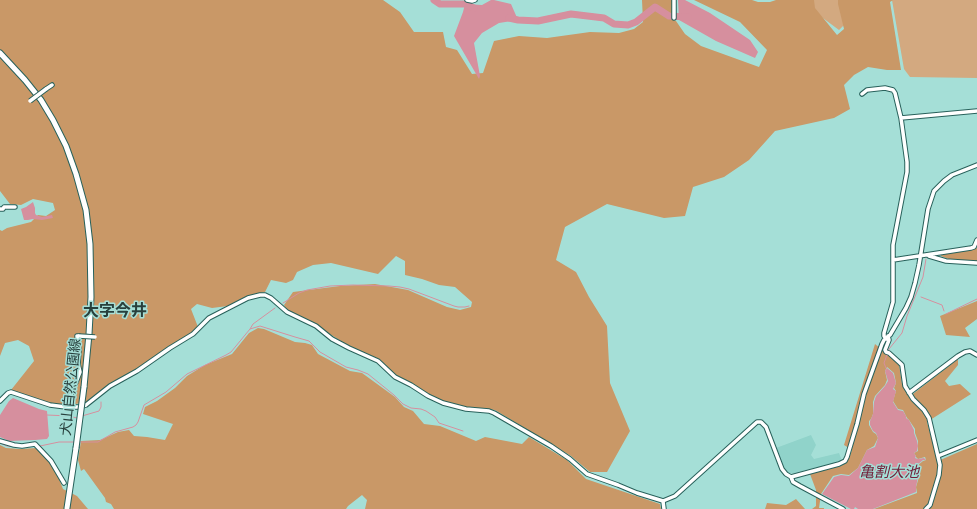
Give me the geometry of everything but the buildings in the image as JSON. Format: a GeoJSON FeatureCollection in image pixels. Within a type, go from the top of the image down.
{"type":"FeatureCollection","features":[{"type":"Feature","properties":{"kind":"main road","name":"犬山自然公園線"},"geometry":{"type":"LineString","coordinates":[[0,53],[17,70],[41,100],[53,120],[69,153],[86,210],[90,244],[91,297],[89,334],[84,387],[67,508]]}},
{"type":"Feature","properties":{"kind":"street"},"geometry":{"type":"LineString","coordinates":[[467,0],[475,0]]}},
{"type":"Feature","properties":{"kind":"street"},"geometry":{"type":"LineString","coordinates":[[674,0],[674,16]]}},
{"type":"Feature","properties":{"kind":"street"},"geometry":{"type":"LineString","coordinates":[[30,101],[52,85]]}},
{"type":"Feature","properties":{"kind":"street"},"geometry":{"type":"LineString","coordinates":[[862,94],[867,90],[884,88],[893,90],[901,118],[907,172],[893,245],[893,302],[884,336],[889,340],[885,350],[902,365],[905,386],[913,399],[926,412],[929,418],[940,465],[940,475],[930,505],[926,509]]}},
{"type":"Feature","properties":{"kind":"street"},"geometry":{"type":"LineString","coordinates":[[901,118],[977,111]]}},
{"type":"Feature","properties":{"kind":"street"},"geometry":{"type":"LineString","coordinates":[[791,477],[845,461],[857,424],[864,394],[882,344],[890,335],[911,297],[915,283],[928,209],[934,191],[944,180],[952,175],[977,165]]}},
{"type":"Feature","properties":{"kind":"street"},"geometry":{"type":"LineString","coordinates":[[0,209],[3,209],[4,207],[15,207]]}},
{"type":"Feature","properties":{"kind":"street"},"geometry":{"type":"LineString","coordinates":[[893,260],[971,248],[974,247],[977,240]]}},
{"type":"Feature","properties":{"kind":"street"},"geometry":{"type":"LineString","coordinates":[[928,255],[946,261],[977,263]]}},
{"type":"Feature","properties":{"kind":"street"},"geometry":{"type":"LineString","coordinates":[[0,401],[10,392],[50,405],[66,407],[80,407],[86,405],[110,386],[137,371],[193,334],[209,318],[248,298],[260,294],[271,298],[287,312],[316,326],[332,339],[378,361],[395,377],[428,396],[443,403],[466,409],[489,411],[494,413],[551,446],[570,459],[587,474],[637,493],[663,501],[675,496],[757,422],[762,422],[766,427],[782,469],[791,477],[793,482],[843,509]]}},
{"type":"Feature","properties":{"kind":"street"},"geometry":{"type":"LineString","coordinates":[[66,407],[80,372],[78,364],[79,350],[77,336],[95,337]]}},
{"type":"Feature","properties":{"kind":"street"},"geometry":{"type":"LineString","coordinates":[[909,393],[965,352],[970,351],[977,355]]}},
{"type":"Feature","properties":{"kind":"street"},"geometry":{"type":"LineString","coordinates":[[0,440],[14,445],[36,445],[51,461],[64,484]]}},
{"type":"Feature","properties":{"kind":"street"},"geometry":{"type":"LineString","coordinates":[[938,456],[977,440]]}},
{"type":"Feature","properties":{"kind":"street"},"geometry":{"type":"LineString","coordinates":[[663,501],[664,509]]}},
{"type":"Feature","properties":{"kind":"shaded area"},"geometry":{"type":"Polygon","coordinates":[[[0,0],[383,0],[400,12],[414,32],[443,32],[446,47],[457,50],[472,74],[483,73],[494,41],[519,36],[547,38],[590,32],[619,33],[634,29],[643,22],[642,0],[676,0],[671,19],[676,21],[685,34],[701,46],[759,67],[767,50],[740,22],[694,0],[752,0],[758,2],[770,2],[776,0],[814,0],[815,8],[837,35],[844,29],[838,0],[893,0],[890,2],[901,70],[887,70],[868,67],[854,75],[844,85],[850,109],[834,118],[775,131],[749,160],[724,177],[693,187],[685,216],[664,218],[607,204],[565,227],[556,260],[576,272],[607,326],[610,383],[630,431],[607,472],[590,472],[571,456],[495,410],[466,407],[440,400],[396,376],[379,359],[347,345],[316,325],[287,310],[284,305],[293,292],[340,286],[375,284],[408,290],[447,307],[460,310],[471,307],[472,302],[455,287],[439,285],[405,275],[405,261],[396,256],[378,274],[331,263],[313,265],[297,272],[293,280],[286,283],[271,280],[265,292],[247,296],[228,306],[212,308],[197,304],[191,309],[198,327],[191,334],[137,369],[108,385],[87,402],[70,405],[50,404],[11,390],[34,361],[29,346],[18,340],[5,343],[0,356],[0,230],[2,231],[7,228],[31,222],[38,215],[46,216],[55,210],[53,203],[33,199],[21,205],[10,204],[0,191],[0,0]]]}},
{"type":"Feature","properties":{"kind":"shaded area"},"geometry":{"type":"Polygon","coordinates":[[[782,0],[847,0],[846,23],[839,30],[804,4],[782,0]]]}},
{"type":"Feature","properties":{"kind":"shaded area"},"geometry":{"type":"Polygon","coordinates":[[[892,0],[977,0],[977,78],[910,77],[904,69],[892,0]]]}},
{"type":"Feature","properties":{"kind":"shaded area"},"geometry":{"type":"Polygon","coordinates":[[[977,248],[977,265],[954,261],[941,256],[941,254],[977,248]]]}},
{"type":"Feature","properties":{"kind":"shaded area"},"geometry":{"type":"Polygon","coordinates":[[[977,301],[977,319],[965,328],[970,337],[946,335],[940,316],[977,301]]]}},
{"type":"Feature","properties":{"kind":"shaded area"},"geometry":{"type":"Polygon","coordinates":[[[258,328],[295,342],[312,345],[318,354],[350,371],[362,373],[395,397],[404,407],[413,411],[424,424],[440,426],[476,441],[485,437],[522,444],[529,437],[567,460],[586,479],[660,504],[661,509],[365,509],[367,500],[362,495],[346,509],[114,509],[111,504],[106,502],[105,498],[84,469],[81,471],[78,460],[81,441],[100,440],[118,432],[129,430],[134,436],[165,440],[173,424],[143,414],[145,407],[157,401],[175,388],[187,376],[205,365],[232,354],[249,333],[258,328]]]}},
{"type":"Feature","properties":{"kind":"shaded area"},"geometry":{"type":"Polygon","coordinates":[[[875,344],[899,364],[902,384],[909,397],[958,359],[958,365],[945,381],[949,386],[960,384],[971,394],[927,422],[938,461],[977,444],[977,509],[874,509],[917,493],[916,487],[919,477],[918,475],[920,473],[918,465],[926,460],[925,457],[918,459],[914,453],[918,451],[918,441],[915,429],[903,410],[898,409],[893,401],[896,391],[894,388],[896,383],[894,373],[887,367],[885,371],[887,380],[885,385],[875,396],[873,402],[873,414],[869,421],[869,425],[878,438],[874,446],[867,450],[858,468],[849,475],[841,474],[833,476],[821,494],[819,508],[824,509],[812,509],[816,506],[816,490],[810,474],[841,466],[846,463],[849,458],[852,450],[844,445],[875,344]]]}},
{"type":"Feature","properties":{"kind":"shaded area"},"geometry":{"type":"Polygon","coordinates":[[[811,435],[816,445],[811,455],[814,459],[839,453],[842,461],[794,473],[786,473],[776,448],[811,435]]]}},
{"type":"Feature","properties":{"kind":"shaded area"},"geometry":{"type":"Polygon","coordinates":[[[0,445],[6,448],[36,448],[44,454],[55,469],[63,489],[77,496],[88,509],[0,509],[0,445]]]}},
{"type":"Feature","properties":{"kind":"shaded area"},"geometry":{"type":"Polygon","coordinates":[[[796,499],[805,509],[765,509],[767,503],[786,505],[796,499]]]}},
{"type":"Feature","properties":{"kind":"water"},"geometry":{"type":"Polygon","coordinates":[[[491,0],[511,4],[518,20],[499,23],[482,33],[474,43],[480,76],[479,79],[454,36],[465,4],[482,5],[491,0]]]}},
{"type":"Feature","properties":{"kind":"water"},"geometry":{"type":"Polygon","coordinates":[[[678,0],[685,0],[710,13],[750,40],[758,52],[755,58],[716,41],[679,20],[678,0]]]}},
{"type":"Feature","properties":{"kind":"water"},"geometry":{"type":"Polygon","coordinates":[[[33,202],[36,215],[42,217],[52,215],[53,218],[42,220],[24,220],[21,209],[33,202]]]}},
{"type":"Feature","properties":{"kind":"water","name":"亀割大池"},"geometry":{"type":"Polygon","coordinates":[[[887,368],[893,373],[896,383],[893,389],[896,391],[893,402],[898,410],[903,411],[914,430],[918,446],[917,451],[914,453],[916,456],[915,458],[924,458],[926,460],[923,460],[917,465],[920,473],[918,475],[916,492],[873,509],[858,509],[855,507],[854,509],[851,509],[822,494],[834,477],[841,475],[849,476],[858,468],[867,450],[875,447],[878,438],[870,425],[870,421],[873,414],[876,396],[888,381],[885,371],[887,368]]]}},
{"type":"Feature","properties":{"kind":"water"},"geometry":{"type":"Polygon","coordinates":[[[13,398],[47,411],[49,436],[47,439],[9,441],[0,437],[0,415],[9,401],[13,398]]]}},
{"type":"Feature","properties":{"kind":"waterway"},"geometry":{"type":"LineString","coordinates":[[434,0],[440,4],[465,4],[474,8]]}},
{"type":"Feature","properties":{"kind":"waterway"},"geometry":{"type":"LineString","coordinates":[[509,18],[538,21],[571,14],[604,18],[614,24],[628,25],[636,22],[655,7],[669,16],[688,17]]}},
{"type":"Feature","properties":{"kind":"waterway"},"geometry":{"type":"LineString","coordinates":[[886,368],[884,363],[889,349],[902,333],[907,316],[923,277],[926,259]]}},
{"type":"Feature","properties":{"kind":"waterway"},"geometry":{"type":"LineString","coordinates":[[283,303],[307,290],[330,286],[353,285],[400,287],[454,306],[469,306]]}},
{"type":"Feature","properties":{"kind":"waterway"},"geometry":{"type":"LineString","coordinates":[[921,297],[942,305],[944,311]]}},
{"type":"Feature","properties":{"kind":"waterway"},"geometry":{"type":"LineString","coordinates":[[946,314],[977,299]]}},
{"type":"Feature","properties":{"kind":"waterway"},"geometry":{"type":"LineString","coordinates":[[250,329],[253,324],[275,308]]}},
{"type":"Feature","properties":{"kind":"waterway"},"geometry":{"type":"LineString","coordinates":[[79,442],[98,442],[115,432],[133,427],[138,422],[144,405],[166,392],[187,374],[231,352],[250,329],[260,326],[309,341],[320,352],[346,367],[368,374],[403,404],[411,408],[426,411],[435,417],[439,423],[463,431]]}},
{"type":"Feature","properties":{"kind":"waterway"},"geometry":{"type":"LineString","coordinates":[[82,416],[99,411],[101,402]]}},
{"type":"Feature","properties":{"kind":"waterway"},"geometry":{"type":"LineString","coordinates":[[47,415],[77,418]]}},
{"type":"Feature","properties":{"kind":"waterway"},"geometry":{"type":"LineString","coordinates":[[40,446],[59,442],[74,442]]}},
{"type":"Feature","properties":{"kind":"waterway"},"geometry":{"type":"LineString","coordinates":[[0,443],[7,446],[19,447]]}},
{"type":"Feature","properties":{"kind":"waterway"},"geometry":{"type":"LineString","coordinates":[[24,447],[36,446]]}},
{"type":"Feature","properties":{"kind":"district","name":"大字今井"},"geometry":{"type":"Point","coordinates":[115,311]}}]}
